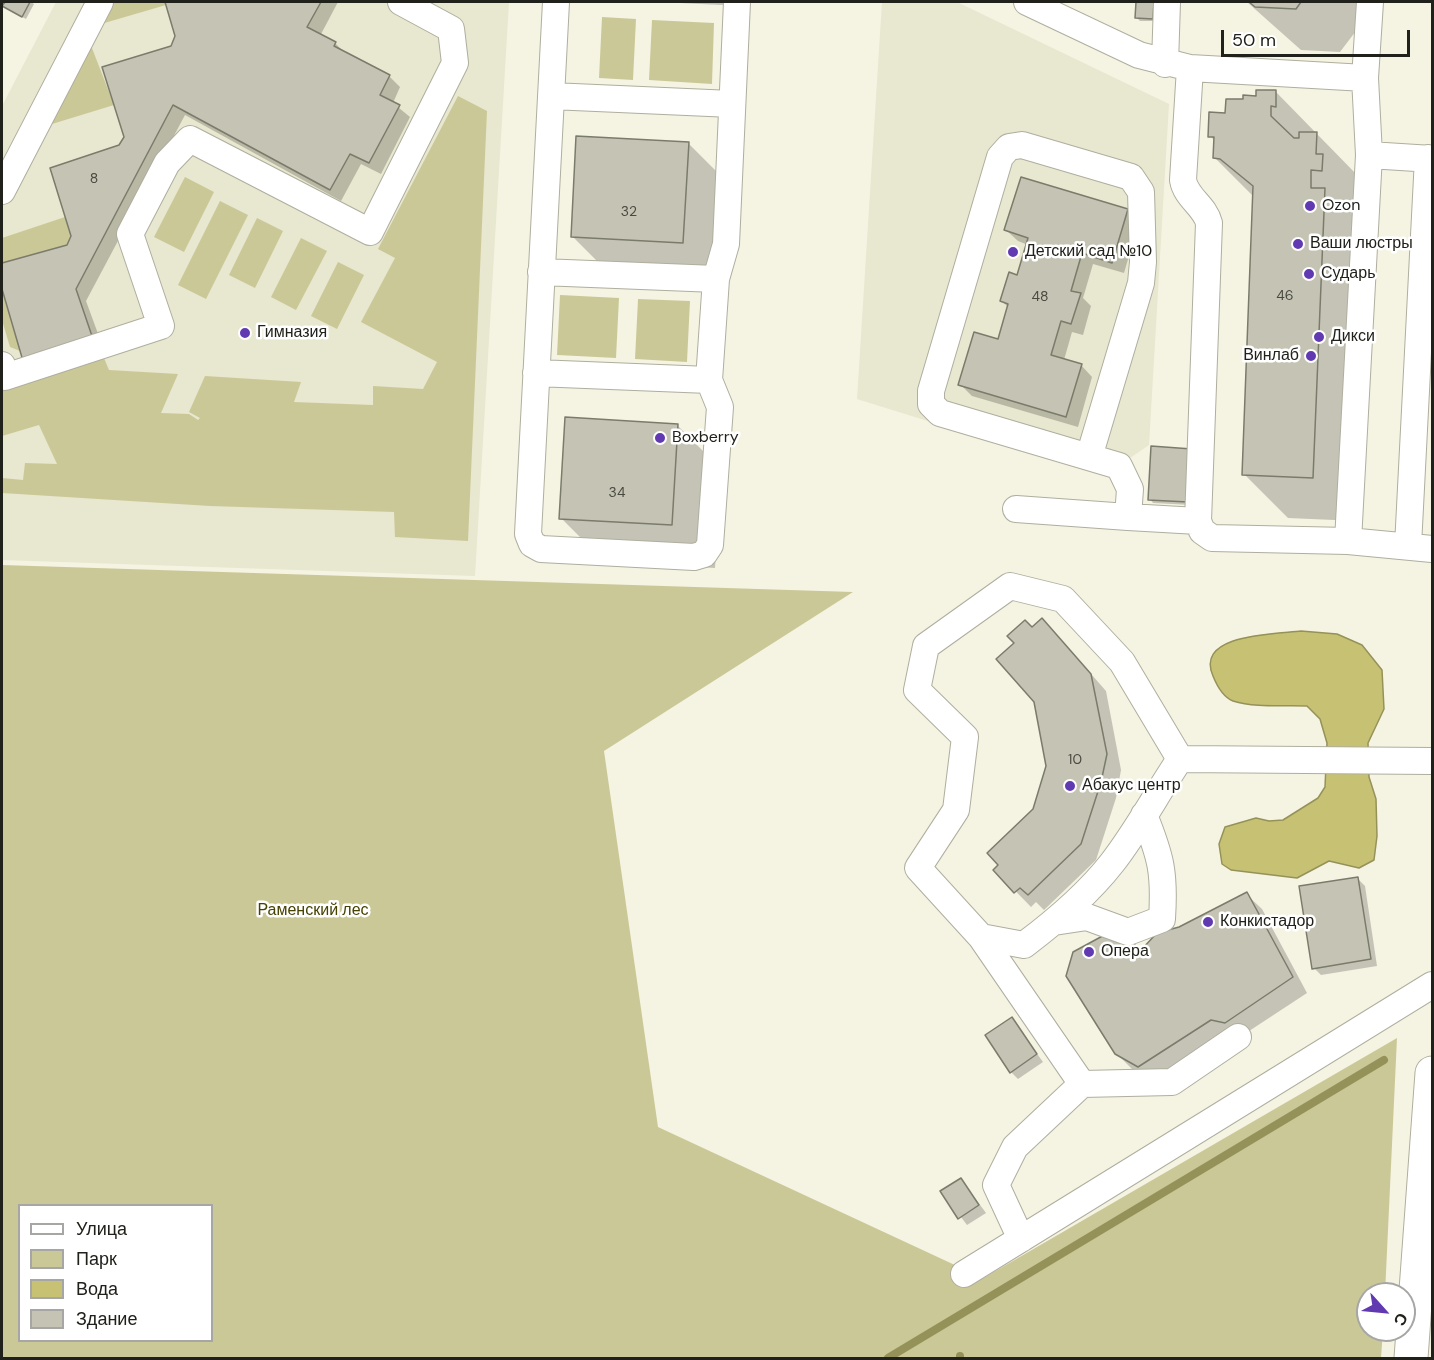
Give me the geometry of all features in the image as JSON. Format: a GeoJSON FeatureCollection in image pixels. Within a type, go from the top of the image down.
{"type":"FeatureCollection","features":[{"type":"Feature","properties":{"kind":"main road"},"geometry":{"type":"LineString","coordinates":[[1412,1359],[1432,1073]]}},
{"type":"Feature","properties":{"kind":"lane"},"geometry":{"type":"LineString","coordinates":[[2,191],[100,2]]}},
{"type":"Feature","properties":{"kind":"lane"},"geometry":{"type":"LineString","coordinates":[[2,365],[5,377],[161,326],[130,234],[167,163],[190,139],[370,232],[455,63],[451,29],[401,2]]}},
{"type":"Feature","properties":{"kind":"lane"},"geometry":{"type":"LineString","coordinates":[[556,2],[528,534],[532,544],[541,549],[694,557],[704,554],[710,545],[720,407],[709,380],[716,279],[726,244],[737,2]]}},
{"type":"Feature","properties":{"kind":"lane"},"geometry":{"type":"LineString","coordinates":[[1027,2],[1064,10],[1139,55],[1165,64],[1190,68],[1365,78]]}},
{"type":"Feature","properties":{"kind":"lane"},"geometry":{"type":"LineString","coordinates":[[1165,64],[1167,2]]}},
{"type":"Feature","properties":{"kind":"lane"},"geometry":{"type":"LineString","coordinates":[[1348,540],[1369,154],[1365,78],[1370,2]]}},
{"type":"Feature","properties":{"kind":"lane"},"geometry":{"type":"LineString","coordinates":[[1190,68],[1183,180],[1185,189],[1203,210],[1209,223],[1198,521],[1202,531],[1212,538],[1348,540],[1420,547],[1430,159],[1369,154]]}},
{"type":"Feature","properties":{"kind":"lane"},"geometry":{"type":"LineString","coordinates":[[551,96],[732,104]]}},
{"type":"Feature","properties":{"kind":"lane"},"geometry":{"type":"LineString","coordinates":[[1089,457],[1141,283],[1143,262],[1141,192],[1131,177],[1022,145],[1009,147],[1000,157],[930,391],[931,404],[940,413],[1119,466],[1130,489],[1128,517]]}},
{"type":"Feature","properties":{"kind":"lane"},"geometry":{"type":"LineString","coordinates":[[541,272],[716,279]]}},
{"type":"Feature","properties":{"kind":"lane"},"geometry":{"type":"LineString","coordinates":[[536,373],[709,380]]}},
{"type":"Feature","properties":{"kind":"lane"},"geometry":{"type":"LineString","coordinates":[[1016,509],[1198,521]]}},
{"type":"Feature","properties":{"kind":"lane"},"geometry":{"type":"LineString","coordinates":[[1082,1084],[981,938],[918,868],[956,810],[964,737],[917,690],[926,646],[1010,586],[1064,599],[1122,662],[1180,759]]}},
{"type":"Feature","properties":{"kind":"lane"},"geometry":{"type":"LineString","coordinates":[[1180,759],[1432,760]]}},
{"type":"Feature","properties":{"kind":"lane"},"geometry":{"type":"LineString","coordinates":[[981,938],[1024,945],[1054,922],[1113,862],[1180,759]]}},
{"type":"Feature","properties":{"kind":"lane"},"geometry":{"type":"LineString","coordinates":[[1054,922],[1087,917],[1128,932],[1162,919],[1165,879],[1156,844],[1144,815]]}},
{"type":"Feature","properties":{"kind":"lane"},"geometry":{"type":"LineString","coordinates":[[964,1274],[1432,985]]}},
{"type":"Feature","properties":{"kind":"lane"},"geometry":{"type":"LineString","coordinates":[[1020,1239],[996,1185],[1015,1147],[1082,1084],[1172,1082],[1238,1037]]}},
{"type":"Feature","properties":{"kind":"shaded area","name":"Гимназия"},"geometry":{"type":"Polygon","coordinates":[[[56,2],[509,2],[475,576],[2,560],[2,106],[56,2]]]}},
{"type":"Feature","properties":{"kind":"shaded area","name":"Детский сад №10"},"geometry":{"type":"Polygon","coordinates":[[[882,2],[957,2],[1169,104],[1149,445],[1104,476],[857,399],[882,2]]]}},
{"type":"Feature","properties":{"kind":"green space"},"geometry":{"type":"Polygon","coordinates":[[[113,2],[165,2],[166,5],[101,24],[113,2]]]}},
{"type":"Feature","properties":{"kind":"green space"},"geometry":{"type":"Polygon","coordinates":[[[602,17],[636,19],[633,80],[599,78],[602,17]]]}},
{"type":"Feature","properties":{"kind":"green space"},"geometry":{"type":"Polygon","coordinates":[[[652,20],[714,23],[712,84],[649,80],[652,20]]]}},
{"type":"Feature","properties":{"kind":"green space"},"geometry":{"type":"Polygon","coordinates":[[[90,43],[114,105],[52,124],[90,43]]]}},
{"type":"Feature","properties":{"kind":"green space"},"geometry":{"type":"Polygon","coordinates":[[[458,96],[487,111],[468,541],[395,537],[394,512],[210,506],[2,493],[2,478],[23,480],[25,463],[57,464],[39,425],[2,436],[2,390],[104,358],[109,370],[178,374],[161,413],[189,414],[198,420],[200,418],[189,412],[205,376],[301,382],[294,402],[373,405],[373,386],[423,389],[437,362],[361,322],[395,258],[378,249],[458,96]]]}},
{"type":"Feature","properties":{"kind":"green space"},"geometry":{"type":"Polygon","coordinates":[[[185,177],[214,192],[184,252],[154,237],[185,177]]]}},
{"type":"Feature","properties":{"kind":"green space"},"geometry":{"type":"Polygon","coordinates":[[[220,201],[248,215],[206,299],[178,285],[220,201]]]}},
{"type":"Feature","properties":{"kind":"green space"},"geometry":{"type":"Polygon","coordinates":[[[65,217],[71,236],[67,245],[2,263],[2,238],[65,217]]]}},
{"type":"Feature","properties":{"kind":"green space"},"geometry":{"type":"Polygon","coordinates":[[[257,218],[283,231],[255,288],[229,275],[257,218]]]}},
{"type":"Feature","properties":{"kind":"green space"},"geometry":{"type":"Polygon","coordinates":[[[301,238],[327,251],[296,310],[271,297],[301,238]]]}},
{"type":"Feature","properties":{"kind":"green space"},"geometry":{"type":"Polygon","coordinates":[[[338,262],[364,275],[337,329],[311,316],[338,262]]]}},
{"type":"Feature","properties":{"kind":"green space"},"geometry":{"type":"Polygon","coordinates":[[[2,289],[20,351],[10,347],[2,320],[2,289]]]}},
{"type":"Feature","properties":{"kind":"green space"},"geometry":{"type":"Polygon","coordinates":[[[560,295],[619,298],[616,358],[557,355],[560,295]]]}},
{"type":"Feature","properties":{"kind":"green space"},"geometry":{"type":"Polygon","coordinates":[[[638,299],[690,301],[687,362],[635,359],[638,299]]]}},
{"type":"Feature","properties":{"kind":"green space","name":"Раменский лес"},"geometry":{"type":"Polygon","coordinates":[[[2,565],[853,592],[604,751],[658,1127],[957,1266],[968,1287],[1397,1038],[1386,1282],[1356,1282],[1356,1342],[1382,1342],[1381,1358],[2,1358],[2,565]]]}},
{"type":"Feature","properties":{"kind":"water"},"geometry":{"type":"Polygon","coordinates":[[[1301,631],[1337,634],[1362,645],[1382,670],[1384,709],[1368,743],[1369,777],[1376,799],[1377,836],[1374,860],[1359,868],[1329,861],[1297,878],[1231,870],[1222,864],[1219,844],[1225,827],[1256,818],[1269,821],[1283,820],[1318,798],[1325,787],[1327,743],[1320,719],[1307,706],[1251,705],[1229,699],[1216,684],[1210,662],[1216,651],[1241,638],[1301,631]]]}},
{"type":"Feature","properties":{"kind":"building"},"geometry":{"type":"Polygon","coordinates":[[[5,2],[30,2],[22,17],[2,6],[5,2]]]}},
{"type":"Feature","properties":{"kind":"building"},"geometry":{"type":"Polygon","coordinates":[[[165,2],[321,2],[307,27],[336,42],[334,46],[390,75],[380,95],[400,105],[369,163],[350,154],[330,190],[173,105],[76,289],[93,339],[23,361],[2,289],[2,263],[67,245],[71,236],[50,168],[119,145],[124,137],[102,67],[171,46],[175,36],[165,2]]]}},
{"type":"Feature","properties":{"kind":"building"},"geometry":{"type":"Polygon","coordinates":[[[1136,2],[1154,2],[1153,19],[1135,18],[1136,2]]]}},
{"type":"Feature","properties":{"kind":"building"},"geometry":{"type":"Polygon","coordinates":[[[1249,2],[1301,2],[1296,9],[1255,7],[1249,2]]]}},
{"type":"Feature","properties":{"kind":"building"},"geometry":{"type":"Polygon","coordinates":[[[1256,90],[1276,90],[1276,107],[1271,106],[1271,116],[1294,138],[1299,138],[1299,132],[1317,132],[1316,154],[1323,154],[1322,171],[1311,170],[1311,188],[1325,188],[1313,478],[1242,475],[1253,186],[1220,159],[1213,158],[1214,137],[1208,137],[1209,112],[1225,113],[1226,99],[1243,99],[1243,95],[1256,96],[1256,90]]]}},
{"type":"Feature","properties":{"kind":"building"},"geometry":{"type":"Polygon","coordinates":[[[576,136],[689,142],[683,243],[571,237],[576,136]]]}},
{"type":"Feature","properties":{"kind":"building"},"geometry":{"type":"Polygon","coordinates":[[[1021,177],[1128,209],[1112,263],[1082,253],[1071,291],[1081,293],[1071,324],[1061,321],[1051,355],[1082,364],[1066,417],[958,385],[974,332],[998,339],[1008,304],[1000,301],[1009,272],[1017,275],[1028,238],[1004,230],[1021,177]]]}},
{"type":"Feature","properties":{"kind":"building"},"geometry":{"type":"Polygon","coordinates":[[[565,417],[678,424],[672,525],[559,519],[565,417]]]}},
{"type":"Feature","properties":{"kind":"building"},"geometry":{"type":"Polygon","coordinates":[[[1151,446],[1192,449],[1188,502],[1148,500],[1151,446]]]}},
{"type":"Feature","properties":{"kind":"building"},"geometry":{"type":"Polygon","coordinates":[[[1042,618],[1091,674],[1107,754],[1101,782],[1081,844],[1028,895],[1020,888],[1014,893],[993,870],[998,865],[987,853],[1033,809],[1046,766],[1034,702],[996,659],[1014,643],[1007,636],[1025,620],[1032,627],[1042,618]]]}},
{"type":"Feature","properties":{"kind":"building"},"geometry":{"type":"Polygon","coordinates":[[[1358,877],[1371,959],[1312,969],[1299,886],[1358,877]]]}},
{"type":"Feature","properties":{"kind":"building"},"geometry":{"type":"Polygon","coordinates":[[[1247,892],[1293,977],[1225,1023],[1211,1020],[1138,1067],[1115,1054],[1066,976],[1073,952],[1108,933],[1125,936],[1141,950],[1157,933],[1179,927],[1247,892]]]}},
{"type":"Feature","properties":{"kind":"building"},"geometry":{"type":"Polygon","coordinates":[[[1012,1017],[1037,1054],[1010,1073],[985,1035],[1012,1017]]]}},
{"type":"Feature","properties":{"kind":"building"},"geometry":{"type":"Polygon","coordinates":[[[961,1178],[979,1205],[958,1219],[940,1191],[961,1178]]]}},
{"type":"Feature","properties":{"kind":"waterway"},"geometry":{"type":"LineString","coordinates":[[888,1358],[1384,1060]]}},
{"type":"Feature","properties":{"kind":"place","name":"Ozon"},"geometry":{"type":"Point","coordinates":[1310,206]}},
{"type":"Feature","properties":{"kind":"place","name":"Ваши люстры"},"geometry":{"type":"Point","coordinates":[1298,244]}},
{"type":"Feature","properties":{"kind":"place","name":"Детский сад №10"},"geometry":{"type":"Point","coordinates":[1013,252]}},
{"type":"Feature","properties":{"kind":"place","name":"Сударь"},"geometry":{"type":"Point","coordinates":[1309,274]}},
{"type":"Feature","properties":{"kind":"place","name":"Гимназия"},"geometry":{"type":"Point","coordinates":[245,333]}},
{"type":"Feature","properties":{"kind":"place","name":"Дикси"},"geometry":{"type":"Point","coordinates":[1319,337]}},
{"type":"Feature","properties":{"kind":"place","name":"Винлаб"},"geometry":{"type":"Point","coordinates":[1311,356]}},
{"type":"Feature","properties":{"kind":"place","name":"Boxberry"},"geometry":{"type":"Point","coordinates":[660,438]}},
{"type":"Feature","properties":{"kind":"place","name":"Абакус центр"},"geometry":{"type":"Point","coordinates":[1070,786]}},
{"type":"Feature","properties":{"kind":"place","name":"Конкистадор"},"geometry":{"type":"Point","coordinates":[1208,922]}},
{"type":"Feature","properties":{"kind":"place","name":"Опера"},"geometry":{"type":"Point","coordinates":[1089,952]}}]}
